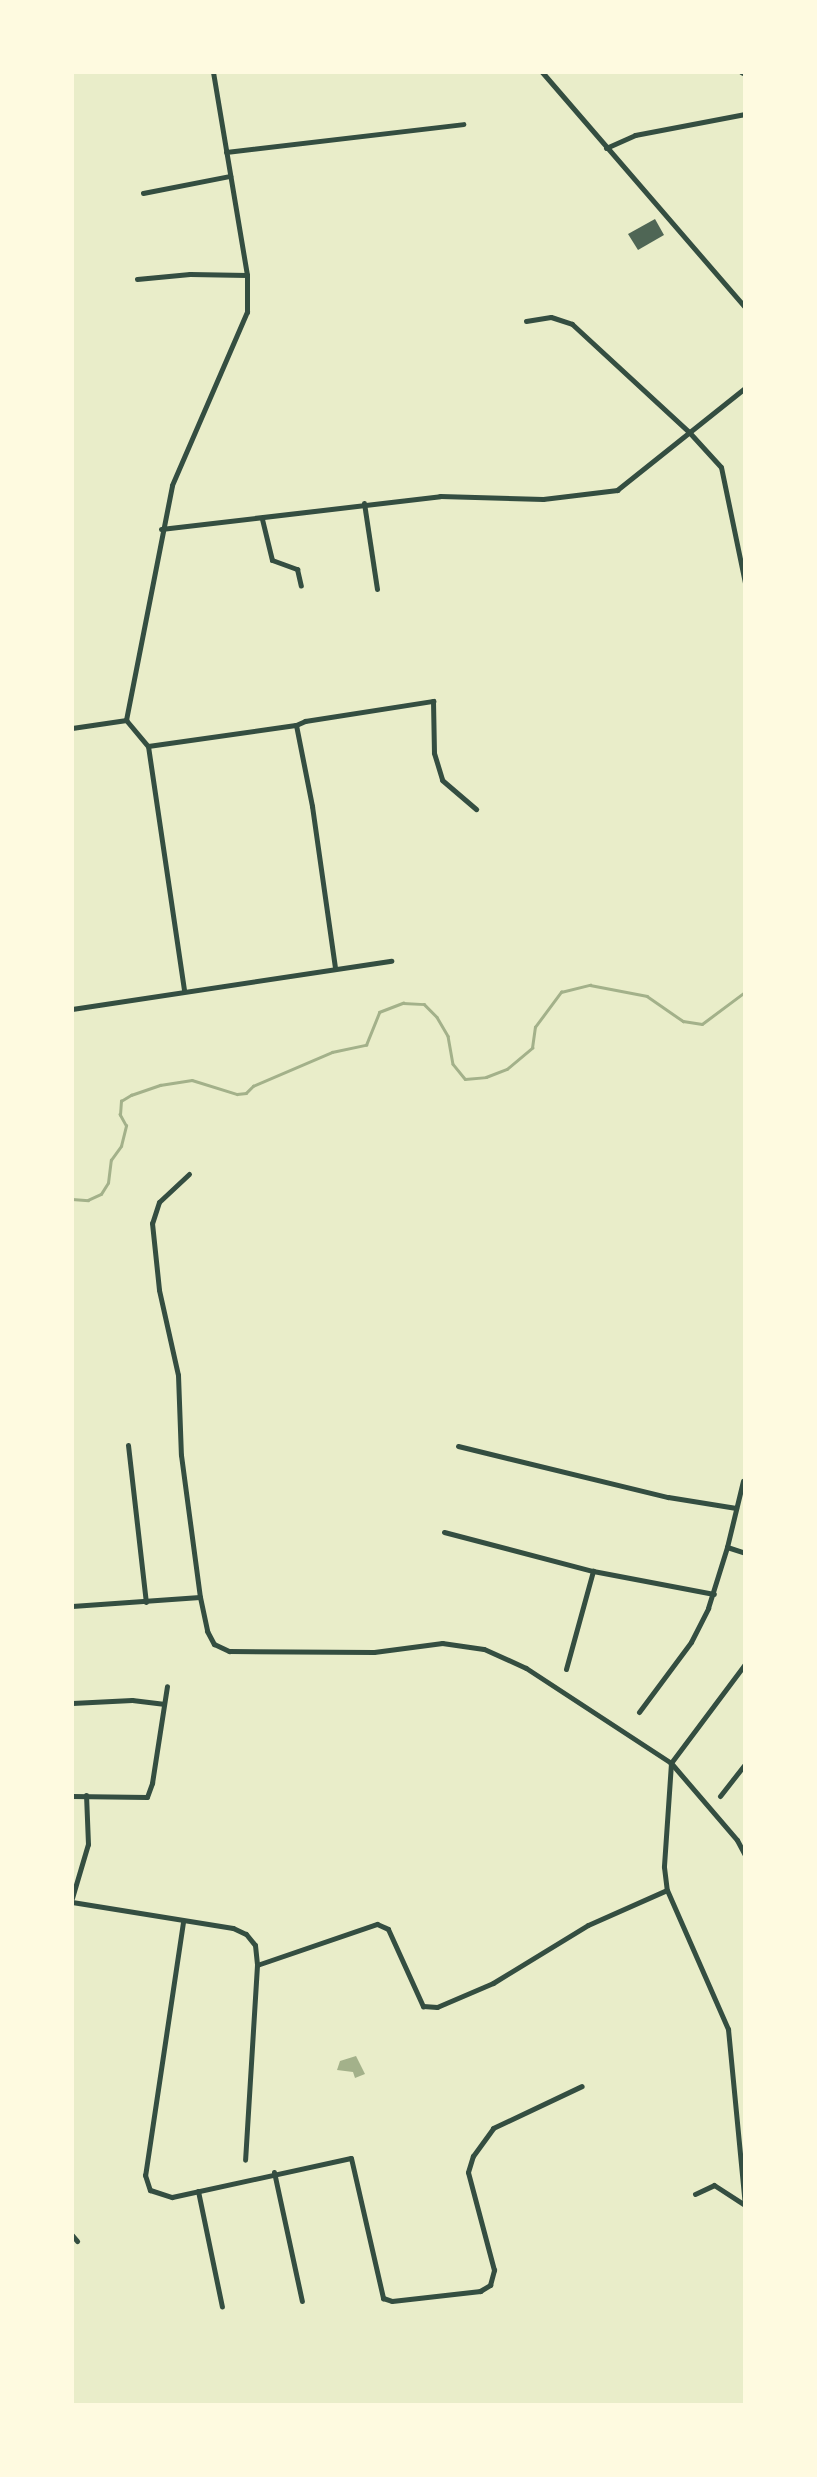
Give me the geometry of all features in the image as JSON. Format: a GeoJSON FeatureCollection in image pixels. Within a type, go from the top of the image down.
{"type":"FeatureCollection","features":[{"type":"Feature","properties":{"kind":"street"},"geometry":{"type":"LineString","coordinates":[[126,720],[161,529],[172,485],[247,312],[247,275],[212,72]]}},
{"type":"Feature","properties":{"kind":"street"},"geometry":{"type":"LineString","coordinates":[[542,72],[606,148],[743,299],[745,307]]}},
{"type":"Feature","properties":{"kind":"street"},"geometry":{"type":"LineString","coordinates":[[606,148],[635,135],[745,114]]}},
{"type":"Feature","properties":{"kind":"street"},"geometry":{"type":"LineString","coordinates":[[226,152],[463,124]]}},
{"type":"Feature","properties":{"kind":"street"},"geometry":{"type":"LineString","coordinates":[[143,193],[230,176]]}},
{"type":"Feature","properties":{"kind":"street"},"geometry":{"type":"LineString","coordinates":[[137,279],[190,274],[247,275]]}},
{"type":"Feature","properties":{"kind":"street"},"geometry":{"type":"LineString","coordinates":[[526,321],[551,317],[572,324],[689,432],[721,467],[745,583]]}},
{"type":"Feature","properties":{"kind":"street"},"geometry":{"type":"LineString","coordinates":[[161,529],[440,496],[543,499],[595,495],[617,490],[745,388]]}},
{"type":"Feature","properties":{"kind":"street"},"geometry":{"type":"LineString","coordinates":[[364,503],[377,589]]}},
{"type":"Feature","properties":{"kind":"street"},"geometry":{"type":"LineString","coordinates":[[262,519],[272,560],[297,569],[301,586]]}},
{"type":"Feature","properties":{"kind":"street"},"geometry":{"type":"LineString","coordinates":[[148,746],[296,725],[305,721],[432,701],[434,753],[442,780],[476,809]]}},
{"type":"Feature","properties":{"kind":"street"},"geometry":{"type":"LineString","coordinates":[[72,728],[126,720]]}},
{"type":"Feature","properties":{"kind":"street"},"geometry":{"type":"LineString","coordinates":[[126,720],[148,746],[184,990]]}},
{"type":"Feature","properties":{"kind":"street"},"geometry":{"type":"LineString","coordinates":[[296,725],[312,806],[335,968]]}},
{"type":"Feature","properties":{"kind":"street"},"geometry":{"type":"LineString","coordinates":[[72,1009],[184,990],[391,961]]}},
{"type":"Feature","properties":{"kind":"street"},"geometry":{"type":"LineString","coordinates":[[189,1174],[159,1202],[152,1223],[159,1290],[178,1376],[181,1455],[200,1597],[207,1631],[214,1644],[229,1651],[374,1652],[442,1643],[484,1649],[526,1668],[671,1763],[737,1840],[745,1855]]}},
{"type":"Feature","properties":{"kind":"street"},"geometry":{"type":"LineString","coordinates":[[128,1445],[146,1602]]}},
{"type":"Feature","properties":{"kind":"street"},"geometry":{"type":"LineString","coordinates":[[458,1446],[668,1497],[736,1508]]}},
{"type":"Feature","properties":{"kind":"street"},"geometry":{"type":"LineString","coordinates":[[639,1712],[691,1642],[714,1594],[743,1481]]}},
{"type":"Feature","properties":{"kind":"street"},"geometry":{"type":"LineString","coordinates":[[444,1532],[593,1571],[714,1594]]}},
{"type":"Feature","properties":{"kind":"street"},"geometry":{"type":"LineString","coordinates":[[727,1547],[745,1553]]}},
{"type":"Feature","properties":{"kind":"street"},"geometry":{"type":"LineString","coordinates":[[566,1669],[593,1571]]}},
{"type":"Feature","properties":{"kind":"street"},"geometry":{"type":"LineString","coordinates":[[72,1606],[200,1597]]}},
{"type":"Feature","properties":{"kind":"street"},"geometry":{"type":"LineString","coordinates":[[745,1664],[671,1763],[664,1867],[667,1890],[728,2029],[745,2179],[745,2205]]}},
{"type":"Feature","properties":{"kind":"street"},"geometry":{"type":"LineString","coordinates":[[72,1796],[147,1797],[152,1783],[167,1686]]}},
{"type":"Feature","properties":{"kind":"street"},"geometry":{"type":"LineString","coordinates":[[72,1703],[132,1700],[163,1704]]}},
{"type":"Feature","properties":{"kind":"street"},"geometry":{"type":"LineString","coordinates":[[720,1796],[745,1764]]}},
{"type":"Feature","properties":{"kind":"street"},"geometry":{"type":"LineString","coordinates":[[86,1795],[88,1844],[72,1900],[183,1922],[233,1928],[246,1934],[255,1945],[257,1965],[245,2160]]}},
{"type":"Feature","properties":{"kind":"street"},"geometry":{"type":"LineString","coordinates":[[257,1965],[377,1924],[388,1929],[423,2006],[437,2007],[493,1983],[588,1925],[667,1890]]}},
{"type":"Feature","properties":{"kind":"street"},"geometry":{"type":"LineString","coordinates":[[183,1922],[145,2175],[150,2190],[172,2197],[274,2172],[351,2158],[383,2298],[392,2301],[480,2291],[490,2285],[494,2270],[468,2172],[473,2156],[493,2128],[582,2086]]}},
{"type":"Feature","properties":{"kind":"street"},"geometry":{"type":"LineString","coordinates":[[274,2172],[302,2301]]}},
{"type":"Feature","properties":{"kind":"street"},"geometry":{"type":"LineString","coordinates":[[695,2194],[714,2185],[745,2205]]}},
{"type":"Feature","properties":{"kind":"street"},"geometry":{"type":"LineString","coordinates":[[198,2190],[222,2307]]}},
{"type":"Feature","properties":{"kind":"shaded area"},"geometry":{"type":"Polygon","coordinates":[[[356,2056],[365,2074],[355,2078],[353,2072],[337,2070],[340,2061],[356,2056]]]}},
{"type":"Feature","properties":{"kind":"building"},"geometry":{"type":"Polygon","coordinates":[[[655,219],[664,235],[638,250],[628,234],[655,219]]]}},
{"type":"Feature","properties":{"kind":"waterway"},"geometry":{"type":"LineString","coordinates":[[72,1199],[88,1200],[101,1194],[108,1183],[111,1160],[121,1146],[126,1126],[120,1115],[121,1101],[131,1095],[160,1085],[192,1080],[237,1094],[246,1093],[253,1086],[332,1052],[366,1045],[379,1012],[403,1003],[424,1004],[437,1017],[448,1036],[453,1064],[465,1079],[486,1077],[507,1069],[532,1048],[535,1027],[561,992],[590,985],[647,996],[683,1021],[702,1024],[745,992]]}}]}
